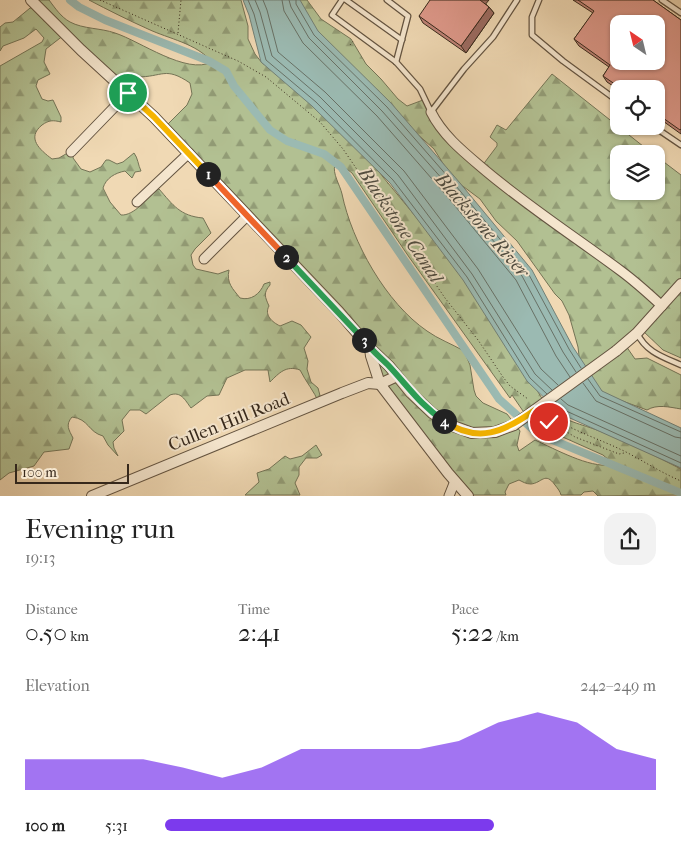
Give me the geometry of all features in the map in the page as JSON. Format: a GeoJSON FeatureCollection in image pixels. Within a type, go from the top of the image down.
{"type":"FeatureCollection","features":[{"type":"Feature","properties":{"kind":"street"},"geometry":{"type":"LineString","coordinates":[[31,0],[189,153],[339,312],[424,406],[447,423],[472,433],[495,432],[514,424],[616,352],[637,334],[681,284]]}},
{"type":"Feature","properties":{"kind":"street"},"geometry":{"type":"LineString","coordinates":[[71,152],[128,93]]}},
{"type":"Feature","properties":{"kind":"street"},"geometry":{"type":"LineString","coordinates":[[431,112],[437,124],[446,135],[490,175],[554,224],[622,272],[662,306]]}},
{"type":"Feature","properties":{"kind":"street"},"geometry":{"type":"LineString","coordinates":[[137,202],[189,153]]}},
{"type":"Feature","properties":{"kind":"street"},"geometry":{"type":"LineString","coordinates":[[204,259],[247,216]]}},
{"type":"Feature","properties":{"kind":"street"},"geometry":{"type":"LineString","coordinates":[[370,348],[380,384],[468,496]]}},
{"type":"Feature","properties":{"kind":"street","name":"Cullen Hill Road"},"geometry":{"type":"LineString","coordinates":[[92,496],[359,386],[368,383],[380,384],[397,376]]}},
{"type":"Feature","properties":{"kind":"street"},"geometry":{"type":"LineString","coordinates":[[449,496],[455,481]]}},
{"type":"Feature","properties":{"kind":"lane"},"geometry":{"type":"LineString","coordinates":[[342,0],[332,15],[396,62],[420,89],[431,112],[464,69],[493,38],[517,0]]}},
{"type":"Feature","properties":{"kind":"lane"},"geometry":{"type":"LineString","coordinates":[[346,0],[402,40]]}},
{"type":"Feature","properties":{"kind":"lane"},"geometry":{"type":"LineString","coordinates":[[386,0],[408,16],[396,62]]}},
{"type":"Feature","properties":{"kind":"lane"},"geometry":{"type":"LineString","coordinates":[[539,0],[532,17],[532,35],[563,61],[610,95]]}},
{"type":"Feature","properties":{"kind":"lane"},"geometry":{"type":"LineString","coordinates":[[662,0],[681,13]]}},
{"type":"Feature","properties":{"kind":"lane"},"geometry":{"type":"LineString","coordinates":[[665,134],[681,145]]}},
{"type":"Feature","properties":{"kind":"lane"},"geometry":{"type":"LineString","coordinates":[[637,334],[650,351],[681,365]]}},
{"type":"Feature","properties":{"kind":"path"},"geometry":{"type":"LineString","coordinates":[[100,0],[238,60],[266,77],[320,122],[343,149],[445,298],[483,347],[502,378],[528,399]]}},
{"type":"Feature","properties":{"kind":"path"},"geometry":{"type":"LineString","coordinates":[[178,34],[181,0]]}},
{"type":"Feature","properties":{"kind":"path"},"geometry":{"type":"LineString","coordinates":[[350,45],[355,38]]}},
{"type":"Feature","properties":{"kind":"path"},"geometry":{"type":"LineString","coordinates":[[535,410],[558,428],[575,437],[619,454],[626,452]]}},
{"type":"Feature","properties":{"kind":"path"},"geometry":{"type":"LineString","coordinates":[[547,414],[558,422],[626,452],[656,470],[681,481]]}},
{"type":"Feature","properties":{"kind":"green space"},"geometry":{"type":"Polygon","coordinates":[[[31,0],[49,0],[58,12],[70,22],[115,33],[176,61],[201,65],[212,62],[198,50],[156,33],[89,0],[241,0],[248,26],[248,39],[255,54],[262,63],[287,78],[362,149],[473,286],[546,405],[566,419],[622,440],[681,469],[681,495],[598,496],[593,491],[584,492],[581,495],[561,495],[552,481],[546,478],[531,484],[519,480],[509,484],[505,492],[506,495],[463,495],[382,381],[372,352],[163,129],[187,105],[192,94],[190,83],[175,75],[164,74],[137,77],[123,90],[64,35],[46,49],[44,62],[50,74],[38,80],[36,86],[42,99],[53,100],[61,117],[61,122],[49,121],[42,125],[35,135],[36,144],[52,159],[59,158],[71,151],[74,152],[73,158],[81,169],[90,172],[101,167],[106,160],[117,164],[123,162],[134,153],[141,171],[135,172],[132,178],[125,171],[114,175],[104,184],[103,188],[110,202],[121,215],[126,215],[136,210],[156,189],[159,189],[178,209],[188,215],[203,218],[211,233],[191,255],[193,265],[196,269],[218,274],[229,270],[229,282],[240,298],[244,299],[255,296],[264,284],[270,282],[265,295],[269,306],[267,312],[270,318],[280,326],[292,321],[301,325],[311,337],[304,348],[308,361],[307,369],[311,382],[318,388],[322,403],[319,403],[300,370],[287,369],[270,382],[268,370],[245,370],[227,378],[219,395],[207,396],[191,408],[180,395],[174,394],[170,395],[146,414],[140,410],[130,410],[122,420],[124,431],[113,442],[118,456],[103,436],[94,432],[82,420],[72,417],[68,425],[73,438],[69,449],[44,452],[34,466],[9,473],[0,480],[0,66],[42,42],[44,38],[36,29],[24,38],[3,46],[0,51],[0,27],[5,23],[13,22],[35,4],[31,0]],[[340,164],[335,165],[335,175],[347,213],[362,251],[373,270],[398,305],[412,319],[431,334],[464,351],[470,365],[476,396],[483,403],[507,414],[520,431],[517,445],[519,451],[535,440],[583,461],[593,464],[611,465],[610,461],[603,455],[547,430],[534,422],[523,411],[512,395],[510,398],[409,257],[352,173],[340,164]]]}},
{"type":"Feature","properties":{"kind":"green space"},"geometry":{"type":"Polygon","coordinates":[[[290,0],[307,0],[321,19],[351,39],[366,64],[398,99],[407,106],[423,100],[428,112],[482,166],[497,146],[497,143],[490,137],[497,125],[506,130],[552,74],[610,120],[610,135],[629,135],[642,145],[610,145],[610,200],[665,200],[665,163],[681,175],[681,358],[663,350],[643,331],[626,346],[635,359],[647,358],[681,375],[681,409],[659,407],[647,410],[606,395],[586,376],[580,364],[578,347],[569,315],[562,301],[517,241],[496,221],[480,199],[452,178],[434,149],[339,64],[290,0]]]}},
{"type":"Feature","properties":{"kind":"green space"},"geometry":{"type":"Polygon","coordinates":[[[316,445],[322,455],[317,458],[306,458],[299,467],[299,475],[295,483],[300,495],[245,495],[259,482],[257,473],[269,469],[285,456],[290,459],[302,456],[316,445]]]}},
{"type":"Feature","properties":{"kind":"water","name":"Blackstone River"},"geometry":{"type":"Polygon","coordinates":[[[243,0],[300,0],[318,31],[391,103],[532,270],[573,347],[602,391],[681,428],[681,468],[561,414],[527,381],[463,280],[390,183],[312,106],[261,62],[249,15],[243,0]]]}},
{"type":"Feature","properties":{"kind":"building"},"geometry":{"type":"Polygon","coordinates":[[[430,0],[480,0],[489,7],[461,46],[419,16],[430,0]]]}},
{"type":"Feature","properties":{"kind":"building"},"geometry":{"type":"Polygon","coordinates":[[[578,0],[653,0],[681,20],[681,129],[665,119],[665,80],[610,81],[603,76],[610,65],[574,39],[594,11],[578,0]]]}},
{"type":"Feature","properties":{"kind":"waterway","name":"Blackstone Canal"},"geometry":{"type":"LineString","coordinates":[[70,0],[79,7],[105,20],[209,61],[226,71],[234,86],[270,130],[287,141],[324,154],[341,167],[499,399],[538,434],[681,493]]}},
{"type":"Feature","properties":{"kind":"route"},"geometry":{"type":"LineString","coordinates":[[128,93],[189,153],[339,312],[370,348],[389,366],[411,393],[432,413],[466,432],[480,434],[504,430],[535,410],[549,422]]}}]}
